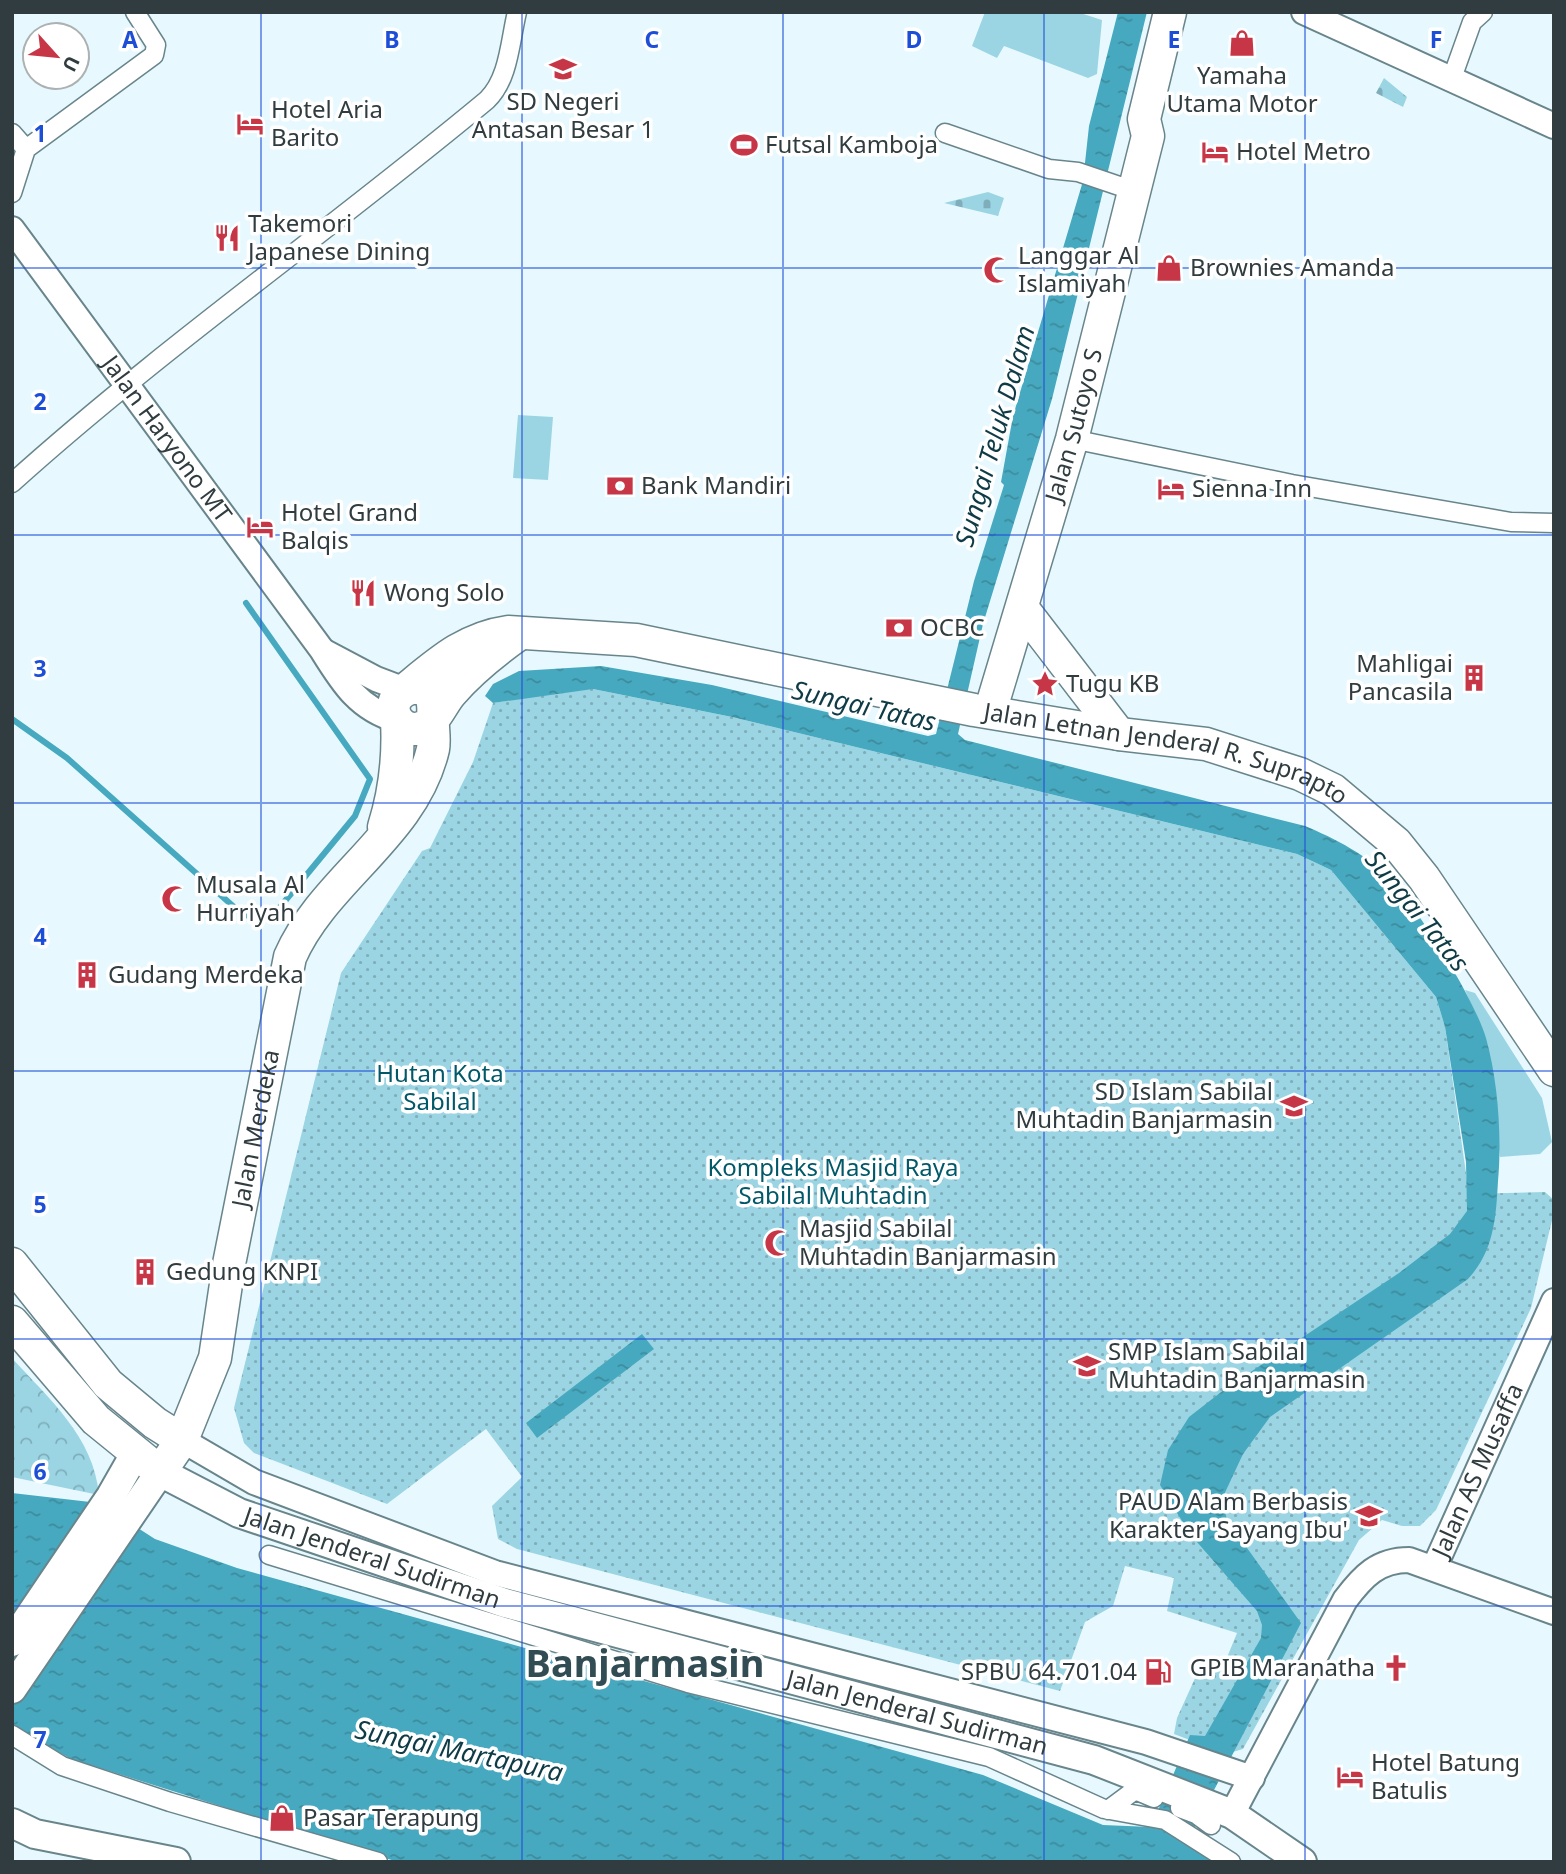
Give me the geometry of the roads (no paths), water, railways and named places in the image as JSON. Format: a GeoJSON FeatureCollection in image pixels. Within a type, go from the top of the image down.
{"type":"FeatureCollection","features":[{"type":"Feature","properties":{"kind":"highway","name":"Jalan Sutoyo S"},"geometry":{"type":"LineString","coordinates":[[1148,136],[1144,119],[1170,12]]}},
{"type":"Feature","properties":{"kind":"highway","name":"Jalan Sutoyo S"},"geometry":{"type":"LineString","coordinates":[[982,711],[1023,609],[1072,439],[1122,187],[1148,136],[1160,124],[1189,12]]}},
{"type":"Feature","properties":{"kind":"highway"},"geometry":{"type":"LineString","coordinates":[[1023,609],[1119,734]]}},
{"type":"Feature","properties":{"kind":"highway","name":"Jalan Letnan Jenderal R. Suprapto"},"geometry":{"type":"LineString","coordinates":[[405,690],[440,660],[476,639],[508,632],[636,640],[982,711],[1119,734],[1206,744],[1300,774],[1334,790],[1379,827],[1424,878],[1554,1070]]}},
{"type":"Feature","properties":{"kind":"highway"},"geometry":{"type":"LineString","coordinates":[[397,720],[407,728],[419,729],[470,672],[520,633]]}},
{"type":"Feature","properties":{"kind":"highway"},"geometry":{"type":"LineString","coordinates":[[379,841],[394,780],[398,746],[394,703],[405,690],[412,688],[426,691],[434,702],[433,716]]}},
{"type":"Feature","properties":{"kind":"highway","name":"Jalan Merdeka"},"geometry":{"type":"LineString","coordinates":[[160,1472],[182,1440],[215,1358],[232,1251],[290,957],[307,923],[404,813],[434,744],[433,716]]}},
{"type":"Feature","properties":{"kind":"highway"},"geometry":{"type":"LineString","coordinates":[[12,1264],[108,1384],[155,1423],[182,1440]]}},
{"type":"Feature","properties":{"kind":"highway"},"geometry":{"type":"LineString","coordinates":[[12,1322],[96,1420],[160,1472]]}},
{"type":"Feature","properties":{"kind":"highway"},"geometry":{"type":"LineString","coordinates":[[135,1454],[155,1423],[204,1390]]}},
{"type":"Feature","properties":{"kind":"main road"},"geometry":{"type":"LineString","coordinates":[[1304,12],[1554,126]]}},
{"type":"Feature","properties":{"kind":"main road","name":"Jalan Haryono MT"},"geometry":{"type":"LineString","coordinates":[[12,229],[127,382],[354,697],[374,712],[397,720]]}},
{"type":"Feature","properties":{"kind":"main road","name":"Jalan Haryono MT"},"geometry":{"type":"LineString","coordinates":[[321,650],[376,679],[405,690]]}},
{"type":"Feature","properties":{"kind":"main road","name":"Jalan AS Musaffa"},"geometry":{"type":"LineString","coordinates":[[1220,1815],[1241,1774],[1345,1600],[1367,1572],[1399,1560],[1434,1568],[1549,1321],[1554,1301]]}},
{"type":"Feature","properties":{"kind":"main road","name":"Jalan Jenderal Sudirman"},"geometry":{"type":"LineString","coordinates":[[182,1440],[254,1482],[495,1573],[1172,1750],[1241,1774]]}},
{"type":"Feature","properties":{"kind":"main road"},"geometry":{"type":"LineString","coordinates":[[12,1689],[122,1503],[135,1454]]}},
{"type":"Feature","properties":{"kind":"main road"},"geometry":{"type":"LineString","coordinates":[[12,1642],[122,1503],[160,1472]]}},
{"type":"Feature","properties":{"kind":"main road","name":"Jalan Jenderal Sudirman"},"geometry":{"type":"LineString","coordinates":[[160,1472],[239,1513],[505,1603],[1028,1740],[1220,1815],[1302,1862]]}},
{"type":"Feature","properties":{"kind":"main road"},"geometry":{"type":"LineString","coordinates":[[1434,1568],[1554,1612]]}},
{"type":"Feature","properties":{"kind":"main road"},"geometry":{"type":"LineString","coordinates":[[20,1829],[176,1862]]}},
{"type":"Feature","properties":{"kind":"street"},"geometry":{"type":"LineString","coordinates":[[12,193],[26,149],[154,55],[156,45],[135,12]]}},
{"type":"Feature","properties":{"kind":"street"},"geometry":{"type":"LineString","coordinates":[[12,484],[127,382],[389,182],[496,92],[502,78],[517,12]]}},
{"type":"Feature","properties":{"kind":"street"},"geometry":{"type":"LineString","coordinates":[[1452,78],[1472,22],[1483,12]]}},
{"type":"Feature","properties":{"kind":"street"},"geometry":{"type":"LineString","coordinates":[[12,132],[26,149]]}},
{"type":"Feature","properties":{"kind":"street"},"geometry":{"type":"LineString","coordinates":[[945,133],[1049,169],[1078,172],[1122,187]]}},
{"type":"Feature","properties":{"kind":"street"},"geometry":{"type":"LineString","coordinates":[[1072,439],[1292,484],[1511,522],[1554,523]]}},
{"type":"Feature","properties":{"kind":"street"},"geometry":{"type":"LineString","coordinates":[[269,1555],[688,1683],[989,1758],[1108,1810],[1165,1821],[1231,1862]]}},
{"type":"Feature","properties":{"kind":"street"},"geometry":{"type":"LineString","coordinates":[[12,1735],[62,1766],[170,1802],[378,1862]]}},
{"type":"Feature","properties":{"kind":"street"},"geometry":{"type":"LineString","coordinates":[[1108,1810],[1135,1790],[1156,1790]]}},
{"type":"Feature","properties":{"kind":"water","name":"Sungai Martapura"},"geometry":{"type":"Polygon","coordinates":[[[1118,12],[1147,12],[1052,399],[983,624],[958,734],[965,740],[1305,826],[1362,855],[1390,879],[1416,911],[1470,1001],[1480,1021],[1490,1055],[1499,1127],[1494,1221],[1488,1245],[1477,1268],[1468,1279],[1270,1417],[1243,1454],[1222,1499],[1227,1520],[1301,1623],[1188,1840],[1214,1862],[398,1862],[71,1759],[12,1726],[12,1493],[99,1503],[155,1539],[237,1568],[983,1775],[1103,1825],[1151,1827],[1190,1735],[1205,1736],[1261,1638],[1262,1625],[1257,1611],[1190,1534],[1160,1485],[1168,1450],[1189,1417],[1225,1389],[1399,1273],[1450,1234],[1467,1211],[1466,1162],[1445,1027],[1436,997],[1331,870],[1297,854],[732,717],[593,689],[493,703],[485,696],[493,684],[519,671],[601,666],[712,685],[928,736],[936,734],[974,581],[1004,485],[1001,482],[1013,416],[1083,181],[1089,126],[1118,12]]]}},
{"type":"Feature","properties":{"kind":"water"},"geometry":{"type":"Polygon","coordinates":[[[642,1334],[654,1349],[537,1438],[526,1423],[642,1334]]]}},
{"type":"Feature","properties":{"kind":"waterway"},"geometry":{"type":"LineString","coordinates":[[12,719],[67,758],[243,915],[271,918],[355,816],[370,779],[246,603]]}},
{"type":"Feature","properties":{"kind":"place","name":"Yamaha Utama Motor"},"geometry":{"type":"Point","coordinates":[1242,43]}},
{"type":"Feature","properties":{"kind":"place","name":"SD Negeri Antasan Besar 1"},"geometry":{"type":"Point","coordinates":[563,69]}},
{"type":"Feature","properties":{"kind":"place","name":"Hotel Aria Barito"},"geometry":{"type":"Point","coordinates":[250,124]}},
{"type":"Feature","properties":{"kind":"place","name":"Futsal Kamboja"},"geometry":{"type":"Point","coordinates":[744,145]}},
{"type":"Feature","properties":{"kind":"place","name":"Hotel Metro"},"geometry":{"type":"Point","coordinates":[1215,152]}},
{"type":"Feature","properties":{"kind":"place","name":"Takemori Japanese Dining"},"geometry":{"type":"Point","coordinates":[227,238]}},
{"type":"Feature","properties":{"kind":"place","name":"Brownies Amanda"},"geometry":{"type":"Point","coordinates":[1169,268]}},
{"type":"Feature","properties":{"kind":"place","name":"Langgar Al Islamiyah"},"geometry":{"type":"Point","coordinates":[997,270]}},
{"type":"Feature","properties":{"kind":"place","name":"Bank Mandiri"},"geometry":{"type":"Point","coordinates":[620,486]}},
{"type":"Feature","properties":{"kind":"place","name":"Sienna Inn"},"geometry":{"type":"Point","coordinates":[1171,489]}},
{"type":"Feature","properties":{"kind":"place","name":"Hotel Grand Balqis"},"geometry":{"type":"Point","coordinates":[260,527]}},
{"type":"Feature","properties":{"kind":"place","name":"Wong Solo"},"geometry":{"type":"Point","coordinates":[363,593]}},
{"type":"Feature","properties":{"kind":"place","name":"OCBC"},"geometry":{"type":"Point","coordinates":[899,628]}},
{"type":"Feature","properties":{"kind":"place","name":"Mahligai Pancasila"},"geometry":{"type":"Point","coordinates":[1474,678]}},
{"type":"Feature","properties":{"kind":"place","name":"Tugu KB"},"geometry":{"type":"Point","coordinates":[1045,684]}},
{"type":"Feature","properties":{"kind":"place","name":"Musala Al Hurriyah"},"geometry":{"type":"Point","coordinates":[175,899]}},
{"type":"Feature","properties":{"kind":"place","name":"Gudang Merdeka"},"geometry":{"type":"Point","coordinates":[87,975]}},
{"type":"Feature","properties":{"kind":"place","name":"SD Islam Sabilal Muhtadin Banjarmasin"},"geometry":{"type":"Point","coordinates":[1294,1106]}},
{"type":"Feature","properties":{"kind":"place","name":"Masjid Sabilal Muhtadin Banjarmasin"},"geometry":{"type":"Point","coordinates":[778,1243]}},
{"type":"Feature","properties":{"kind":"place","name":"Gedung KNPI"},"geometry":{"type":"Point","coordinates":[145,1272]}},
{"type":"Feature","properties":{"kind":"place","name":"SMP Islam Sabilal Muhtadin Banjarmasin"},"geometry":{"type":"Point","coordinates":[1087,1366]}},
{"type":"Feature","properties":{"kind":"place","name":"PAUD Alam Berbasis Karakter 'Sayang Ibu'"},"geometry":{"type":"Point","coordinates":[1369,1516]}},
{"type":"Feature","properties":{"kind":"place","name":"GPIB Maranatha"},"geometry":{"type":"Point","coordinates":[1396,1668]}},
{"type":"Feature","properties":{"kind":"place","name":"SPBU 64.701.04"},"geometry":{"type":"Point","coordinates":[1158,1672]}},
{"type":"Feature","properties":{"kind":"place","name":"Hotel Batung Batulis"},"geometry":{"type":"Point","coordinates":[1350,1777]}},
{"type":"Feature","properties":{"kind":"place","name":"Pasar Terapung"},"geometry":{"type":"Point","coordinates":[282,1818]}},
{"type":"Feature","properties":{"kind":"district","name":"Banjarmasin"},"geometry":{"type":"Point","coordinates":[645,1664]}},
{"type":"Feature","properties":{"kind":"water label","name":"Sungai Teluk Dalam"},"geometry":{"type":"Point","coordinates":[995,436]}},
{"type":"Feature","properties":{"kind":"water label","name":"Sungai Tatas"},"geometry":{"type":"Point","coordinates":[864,706]}},
{"type":"Feature","properties":{"kind":"water label","name":"Sungai Tatas"},"geometry":{"type":"Point","coordinates":[1417,911]}},
{"type":"Feature","properties":{"kind":"park label","name":"Hutan Kota Sabilal"},"geometry":{"type":"Point","coordinates":[440,1088]}},
{"type":"Feature","properties":{"kind":"park label","name":"Kompleks Masjid Raya Sabilal Muhtadin"},"geometry":{"type":"Point","coordinates":[833,1182]}}]}
